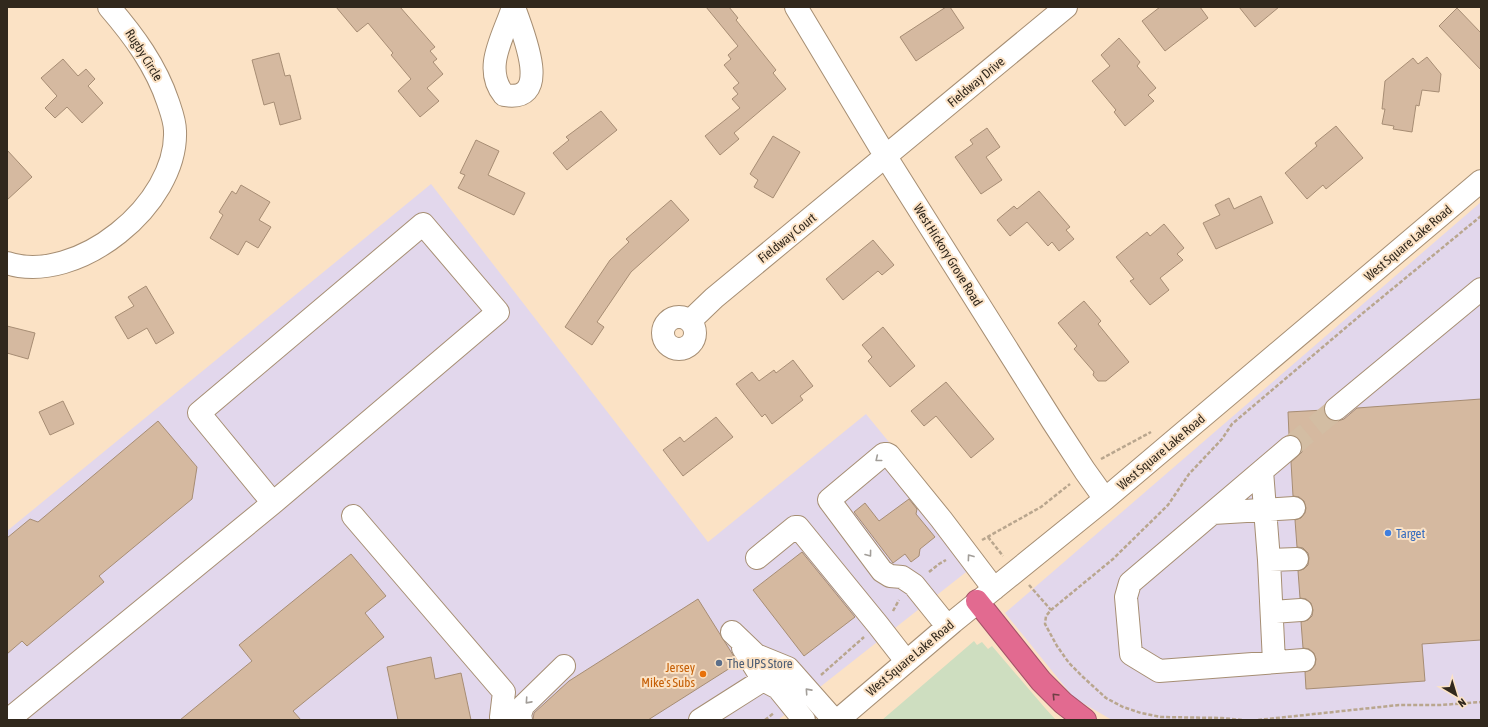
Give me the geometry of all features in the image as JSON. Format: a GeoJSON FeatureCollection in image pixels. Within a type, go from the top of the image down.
{"type":"FeatureCollection","features":[{"type":"Feature","properties":{"kind":"highway"},"geometry":{"type":"LineString","coordinates":[[985,595],[1041,681],[1063,703],[1085,720]]}},
{"type":"Feature","properties":{"kind":"street","name":"Rugby Circle"},"geometry":{"type":"LineString","coordinates":[[7,263],[26,267],[42,267],[64,262],[84,254],[102,244],[134,219],[158,189],[166,174],[175,144],[173,115],[164,89],[152,64],[110,7]]}},
{"type":"Feature","properties":{"kind":"street","name":"West Hickory Grove Road"},"geometry":{"type":"LineString","coordinates":[[796,7],[886,157],[1085,472],[1105,499]]}},
{"type":"Feature","properties":{"kind":"street","name":"Fieldway Drive"},"geometry":{"type":"LineString","coordinates":[[886,157],[1066,7]]}},
{"type":"Feature","properties":{"kind":"street","name":"Fieldway Court"},"geometry":{"type":"LineString","coordinates":[[690,321],[714,298],[886,157]]}},
{"type":"Feature","properties":{"kind":"street","name":"West Square Lake Road"},"geometry":{"type":"LineString","coordinates":[[838,720],[947,626],[1105,499],[1481,181]]}},
{"type":"Feature","properties":{"kind":"street"},"geometry":{"type":"LineString","coordinates":[[8,720],[273,503],[498,312],[423,224],[199,413],[273,503]]}},
{"type":"Feature","properties":{"kind":"street"},"geometry":{"type":"LineString","coordinates":[[1336,409],[1481,289]]}},
{"type":"Feature","properties":{"kind":"street"},"geometry":{"type":"LineString","coordinates":[[1290,447],[1130,583],[1126,598],[1131,654],[1159,671],[1304,660]]}},
{"type":"Feature","properties":{"kind":"street"},"geometry":{"type":"LineString","coordinates":[[947,626],[914,585],[902,577],[890,576],[882,571],[829,500],[884,454],[889,455],[931,507],[985,595]]}},
{"type":"Feature","properties":{"kind":"street"},"geometry":{"type":"LineString","coordinates":[[1262,471],[1269,560],[1274,662]]}},
{"type":"Feature","properties":{"kind":"street"},"geometry":{"type":"LineString","coordinates":[[1213,513],[1294,508]]}},
{"type":"Feature","properties":{"kind":"street"},"geometry":{"type":"LineString","coordinates":[[353,516],[504,692],[501,717],[502,720]]}},
{"type":"Feature","properties":{"kind":"street"},"geometry":{"type":"LineString","coordinates":[[757,558],[795,528],[798,528],[906,661]]}},
{"type":"Feature","properties":{"kind":"street"},"geometry":{"type":"LineString","coordinates":[[1269,560],[1297,558]]}},
{"type":"Feature","properties":{"kind":"street"},"geometry":{"type":"LineString","coordinates":[[1272,612],[1301,610]]}},
{"type":"Feature","properties":{"kind":"street"},"geometry":{"type":"LineString","coordinates":[[804,720],[778,688],[763,680],[732,632],[756,655],[788,668],[834,720]]}},
{"type":"Feature","properties":{"kind":"street"},"geometry":{"type":"LineString","coordinates":[[504,692],[564,666],[523,706],[520,715],[521,720]]}},
{"type":"Feature","properties":{"kind":"street"},"geometry":{"type":"LineString","coordinates":[[700,720],[763,680]]}},
{"type":"Feature","properties":{"kind":"path"},"geometry":{"type":"LineString","coordinates":[[1242,720],[1216,717],[1161,717],[1141,714],[1106,698],[1082,677],[1069,663],[1057,646],[1046,624],[1046,616],[1093,574],[1113,559],[1168,505],[1189,474],[1222,439],[1232,424],[1357,318],[1481,216]]}},
{"type":"Feature","properties":{"kind":"path"},"geometry":{"type":"LineString","coordinates":[[978,543],[1041,507],[1075,480]]}},
{"type":"Feature","properties":{"kind":"path"},"geometry":{"type":"LineString","coordinates":[[988,537],[996,546]]}},
{"type":"Feature","properties":{"kind":"path"},"geometry":{"type":"LineString","coordinates":[[925,576],[946,560]]}},
{"type":"Feature","properties":{"kind":"path"},"geometry":{"type":"LineString","coordinates":[[1035,592],[1051,610]]}},
{"type":"Feature","properties":{"kind":"path"},"geometry":{"type":"LineString","coordinates":[[891,613],[900,599]]}},
{"type":"Feature","properties":{"kind":"path"},"geometry":{"type":"LineString","coordinates":[[817,678],[869,632]]}},
{"type":"Feature","properties":{"kind":"path"},"geometry":{"type":"LineString","coordinates":[[1258,720],[1399,705],[1441,705],[1481,702]]}},
{"type":"Feature","properties":{"kind":"path"},"geometry":{"type":"LineString","coordinates":[[766,720],[777,711]]}},
{"type":"Feature","properties":{"kind":"shaded area"},"geometry":{"type":"Polygon","coordinates":[[[431,184],[708,542],[866,414],[984,558],[778,720],[7,720],[7,531],[431,184]]]}},
{"type":"Feature","properties":{"kind":"shaded area"},"geometry":{"type":"Polygon","coordinates":[[[1481,202],[1481,720],[1112,720],[1074,698],[1005,613],[1481,202]]]}},
{"type":"Feature","properties":{"kind":"green space"},"geometry":{"type":"Polygon","coordinates":[[[974,641],[977,645],[982,642],[988,649],[992,646],[1056,720],[882,720],[974,641]]]}},
{"type":"Feature","properties":{"kind":"building"},"geometry":{"type":"Polygon","coordinates":[[[336,7],[400,7],[435,47],[430,51],[437,59],[433,62],[443,74],[427,88],[439,101],[420,117],[398,91],[411,79],[391,55],[393,53],[368,23],[357,32],[336,7]]]}},
{"type":"Feature","properties":{"kind":"building"},"geometry":{"type":"Polygon","coordinates":[[[706,7],[729,7],[738,18],[736,20],[776,70],[773,73],[786,89],[734,133],[739,139],[720,155],[705,136],[740,108],[732,99],[738,94],[733,88],[739,83],[724,65],[731,59],[728,55],[738,46],[706,7]]]}},
{"type":"Feature","properties":{"kind":"building"},"geometry":{"type":"Polygon","coordinates":[[[946,7],[950,7],[964,28],[916,61],[900,37],[946,7]]]}},
{"type":"Feature","properties":{"kind":"building"},"geometry":{"type":"Polygon","coordinates":[[[1160,7],[1200,7],[1208,18],[1165,51],[1142,21],[1160,7]]]}},
{"type":"Feature","properties":{"kind":"building"},"geometry":{"type":"Polygon","coordinates":[[[1239,7],[1279,7],[1255,27],[1239,7]]]}},
{"type":"Feature","properties":{"kind":"building"},"geometry":{"type":"Polygon","coordinates":[[[1457,8],[1481,33],[1481,70],[1439,26],[1457,8]]]}},
{"type":"Feature","properties":{"kind":"building"},"geometry":{"type":"Polygon","coordinates":[[[1119,38],[1140,62],[1137,66],[1156,88],[1148,95],[1154,101],[1125,126],[1114,112],[1116,110],[1092,81],[1110,66],[1101,55],[1119,38]]]}},
{"type":"Feature","properties":{"kind":"building"},"geometry":{"type":"Polygon","coordinates":[[[279,53],[285,76],[290,75],[301,119],[280,125],[274,102],[264,105],[252,60],[279,53]]]}},
{"type":"Feature","properties":{"kind":"building"},"geometry":{"type":"Polygon","coordinates":[[[1427,57],[1441,74],[1439,92],[1422,90],[1419,106],[1416,105],[1412,132],[1393,129],[1394,126],[1382,124],[1385,109],[1382,109],[1385,81],[1413,58],[1418,64],[1427,57]]]}},
{"type":"Feature","properties":{"kind":"building"},"geometry":{"type":"Polygon","coordinates":[[[63,59],[78,76],[86,69],[95,79],[88,86],[103,103],[82,123],[67,107],[55,118],[45,108],[57,96],[41,78],[63,59]]]}},
{"type":"Feature","properties":{"kind":"building"},"geometry":{"type":"Polygon","coordinates":[[[601,111],[617,130],[567,170],[553,153],[569,140],[566,137],[601,111]]]}},
{"type":"Feature","properties":{"kind":"building"},"geometry":{"type":"Polygon","coordinates":[[[1336,126],[1363,158],[1326,189],[1323,185],[1307,199],[1285,173],[1317,146],[1315,143],[1336,126]]]}},
{"type":"Feature","properties":{"kind":"building"},"geometry":{"type":"Polygon","coordinates":[[[987,128],[1000,147],[986,157],[1002,180],[981,194],[955,157],[973,144],[970,140],[987,128]]]}},
{"type":"Feature","properties":{"kind":"building"},"geometry":{"type":"Polygon","coordinates":[[[773,136],[800,152],[773,198],[754,187],[758,180],[750,174],[773,136]]]}},
{"type":"Feature","properties":{"kind":"building"},"geometry":{"type":"Polygon","coordinates":[[[476,140],[499,151],[488,175],[525,193],[514,215],[458,188],[465,175],[460,173],[476,140]]]}},
{"type":"Feature","properties":{"kind":"building"},"geometry":{"type":"Polygon","coordinates":[[[7,150],[32,177],[7,200],[7,150]]]}},
{"type":"Feature","properties":{"kind":"building"},"geometry":{"type":"Polygon","coordinates":[[[241,185],[270,202],[259,220],[271,227],[258,248],[246,241],[238,255],[210,238],[223,215],[219,212],[232,191],[236,194],[241,185]]]}},
{"type":"Feature","properties":{"kind":"building"},"geometry":{"type":"Polygon","coordinates":[[[1039,191],[1070,227],[1066,230],[1074,239],[1059,251],[1052,242],[1048,246],[1027,222],[1010,236],[997,220],[1014,206],[1017,209],[1039,191]]]}},
{"type":"Feature","properties":{"kind":"building"},"geometry":{"type":"Polygon","coordinates":[[[1261,196],[1273,223],[1216,249],[1203,223],[1220,215],[1215,205],[1229,198],[1234,209],[1261,196]]]}},
{"type":"Feature","properties":{"kind":"building"},"geometry":{"type":"Polygon","coordinates":[[[671,200],[689,220],[631,272],[597,322],[604,327],[592,345],[565,327],[610,260],[629,242],[626,239],[671,200]]]}},
{"type":"Feature","properties":{"kind":"building"},"geometry":{"type":"Polygon","coordinates":[[[1164,224],[1184,248],[1177,254],[1183,260],[1160,278],[1169,290],[1150,305],[1130,281],[1134,279],[1116,257],[1147,232],[1150,236],[1164,224]]]}},
{"type":"Feature","properties":{"kind":"building"},"geometry":{"type":"Polygon","coordinates":[[[873,240],[894,265],[882,275],[878,271],[843,300],[826,279],[873,240]]]}},
{"type":"Feature","properties":{"kind":"building"},"geometry":{"type":"Polygon","coordinates":[[[146,286],[174,333],[156,344],[147,328],[128,339],[115,317],[134,306],[128,297],[146,286]]]}},
{"type":"Feature","properties":{"kind":"building"},"geometry":{"type":"Polygon","coordinates":[[[1084,301],[1101,321],[1098,324],[1129,362],[1106,381],[1098,381],[1093,375],[1094,372],[1074,349],[1077,346],[1058,323],[1084,301]]]}},
{"type":"Feature","properties":{"kind":"building"},"geometry":{"type":"Polygon","coordinates":[[[7,326],[35,333],[28,359],[7,353],[7,326]]]}},
{"type":"Feature","properties":{"kind":"building"},"geometry":{"type":"Polygon","coordinates":[[[883,327],[915,366],[890,387],[868,361],[872,357],[862,345],[883,327]]]}},
{"type":"Feature","properties":{"kind":"building"},"geometry":{"type":"Polygon","coordinates":[[[793,360],[813,386],[800,396],[803,400],[772,424],[765,414],[762,417],[736,384],[752,372],[759,381],[774,370],[776,373],[793,360]]]}},
{"type":"Feature","properties":{"kind":"building"},"geometry":{"type":"Polygon","coordinates":[[[946,382],[994,439],[971,458],[936,416],[924,426],[911,411],[946,382]]]}},
{"type":"Feature","properties":{"kind":"building","name":"Target"},"geometry":{"type":"Polygon","coordinates":[[[1481,399],[1481,640],[1422,644],[1425,681],[1306,689],[1305,672],[1311,670],[1315,665],[1316,659],[1314,653],[1309,649],[1303,648],[1301,622],[1308,620],[1312,616],[1313,610],[1311,603],[1306,599],[1300,598],[1298,571],[1304,569],[1308,565],[1309,558],[1308,553],[1303,548],[1297,547],[1295,520],[1301,518],[1305,513],[1306,508],[1304,501],[1299,497],[1293,496],[1291,462],[1302,452],[1302,445],[1295,435],[1289,435],[1288,412],[1324,410],[1327,417],[1331,421],[1338,421],[1344,419],[1357,408],[1481,399]]]}},
{"type":"Feature","properties":{"kind":"building"},"geometry":{"type":"Polygon","coordinates":[[[63,401],[74,424],[50,435],[39,412],[63,401]]]}},
{"type":"Feature","properties":{"kind":"building"},"geometry":{"type":"Polygon","coordinates":[[[716,417],[733,437],[683,476],[663,450],[680,437],[684,442],[716,417]]]}},
{"type":"Feature","properties":{"kind":"building"},"geometry":{"type":"Polygon","coordinates":[[[158,421],[197,467],[192,499],[99,576],[104,582],[27,646],[22,641],[7,654],[7,538],[30,519],[38,522],[158,421]]]}},
{"type":"Feature","properties":{"kind":"building"},"geometry":{"type":"Polygon","coordinates":[[[909,499],[917,509],[916,514],[935,537],[920,549],[919,556],[911,562],[905,554],[893,563],[854,512],[865,503],[879,521],[909,499]]]}},
{"type":"Feature","properties":{"kind":"building"},"geometry":{"type":"Polygon","coordinates":[[[802,552],[855,617],[804,656],[753,590],[802,552]]]}},
{"type":"Feature","properties":{"kind":"building"},"geometry":{"type":"Polygon","coordinates":[[[351,554],[386,596],[365,613],[384,637],[293,711],[301,720],[180,720],[252,661],[239,645],[351,554]]]}},
{"type":"Feature","properties":{"kind":"building"},"geometry":{"type":"Polygon","coordinates":[[[698,599],[738,663],[648,720],[533,720],[534,713],[569,681],[698,599]]]}},
{"type":"Feature","properties":{"kind":"building"},"geometry":{"type":"Polygon","coordinates":[[[431,657],[435,679],[461,673],[471,720],[398,720],[387,667],[431,657]]]}},
{"type":"Feature","properties":{"kind":"tunnel"},"geometry":{"type":"LineString","coordinates":[[1290,447],[1336,409]]}},
{"type":"Feature","properties":{"kind":"place","name":"Target"},"geometry":{"type":"Point","coordinates":[1388,533]}},
{"type":"Feature","properties":{"kind":"place","name":"The UPS Store"},"geometry":{"type":"Point","coordinates":[719,663]}},
{"type":"Feature","properties":{"kind":"place","name":"Jersey Mike's Subs"},"geometry":{"type":"Point","coordinates":[703,674]}}]}
